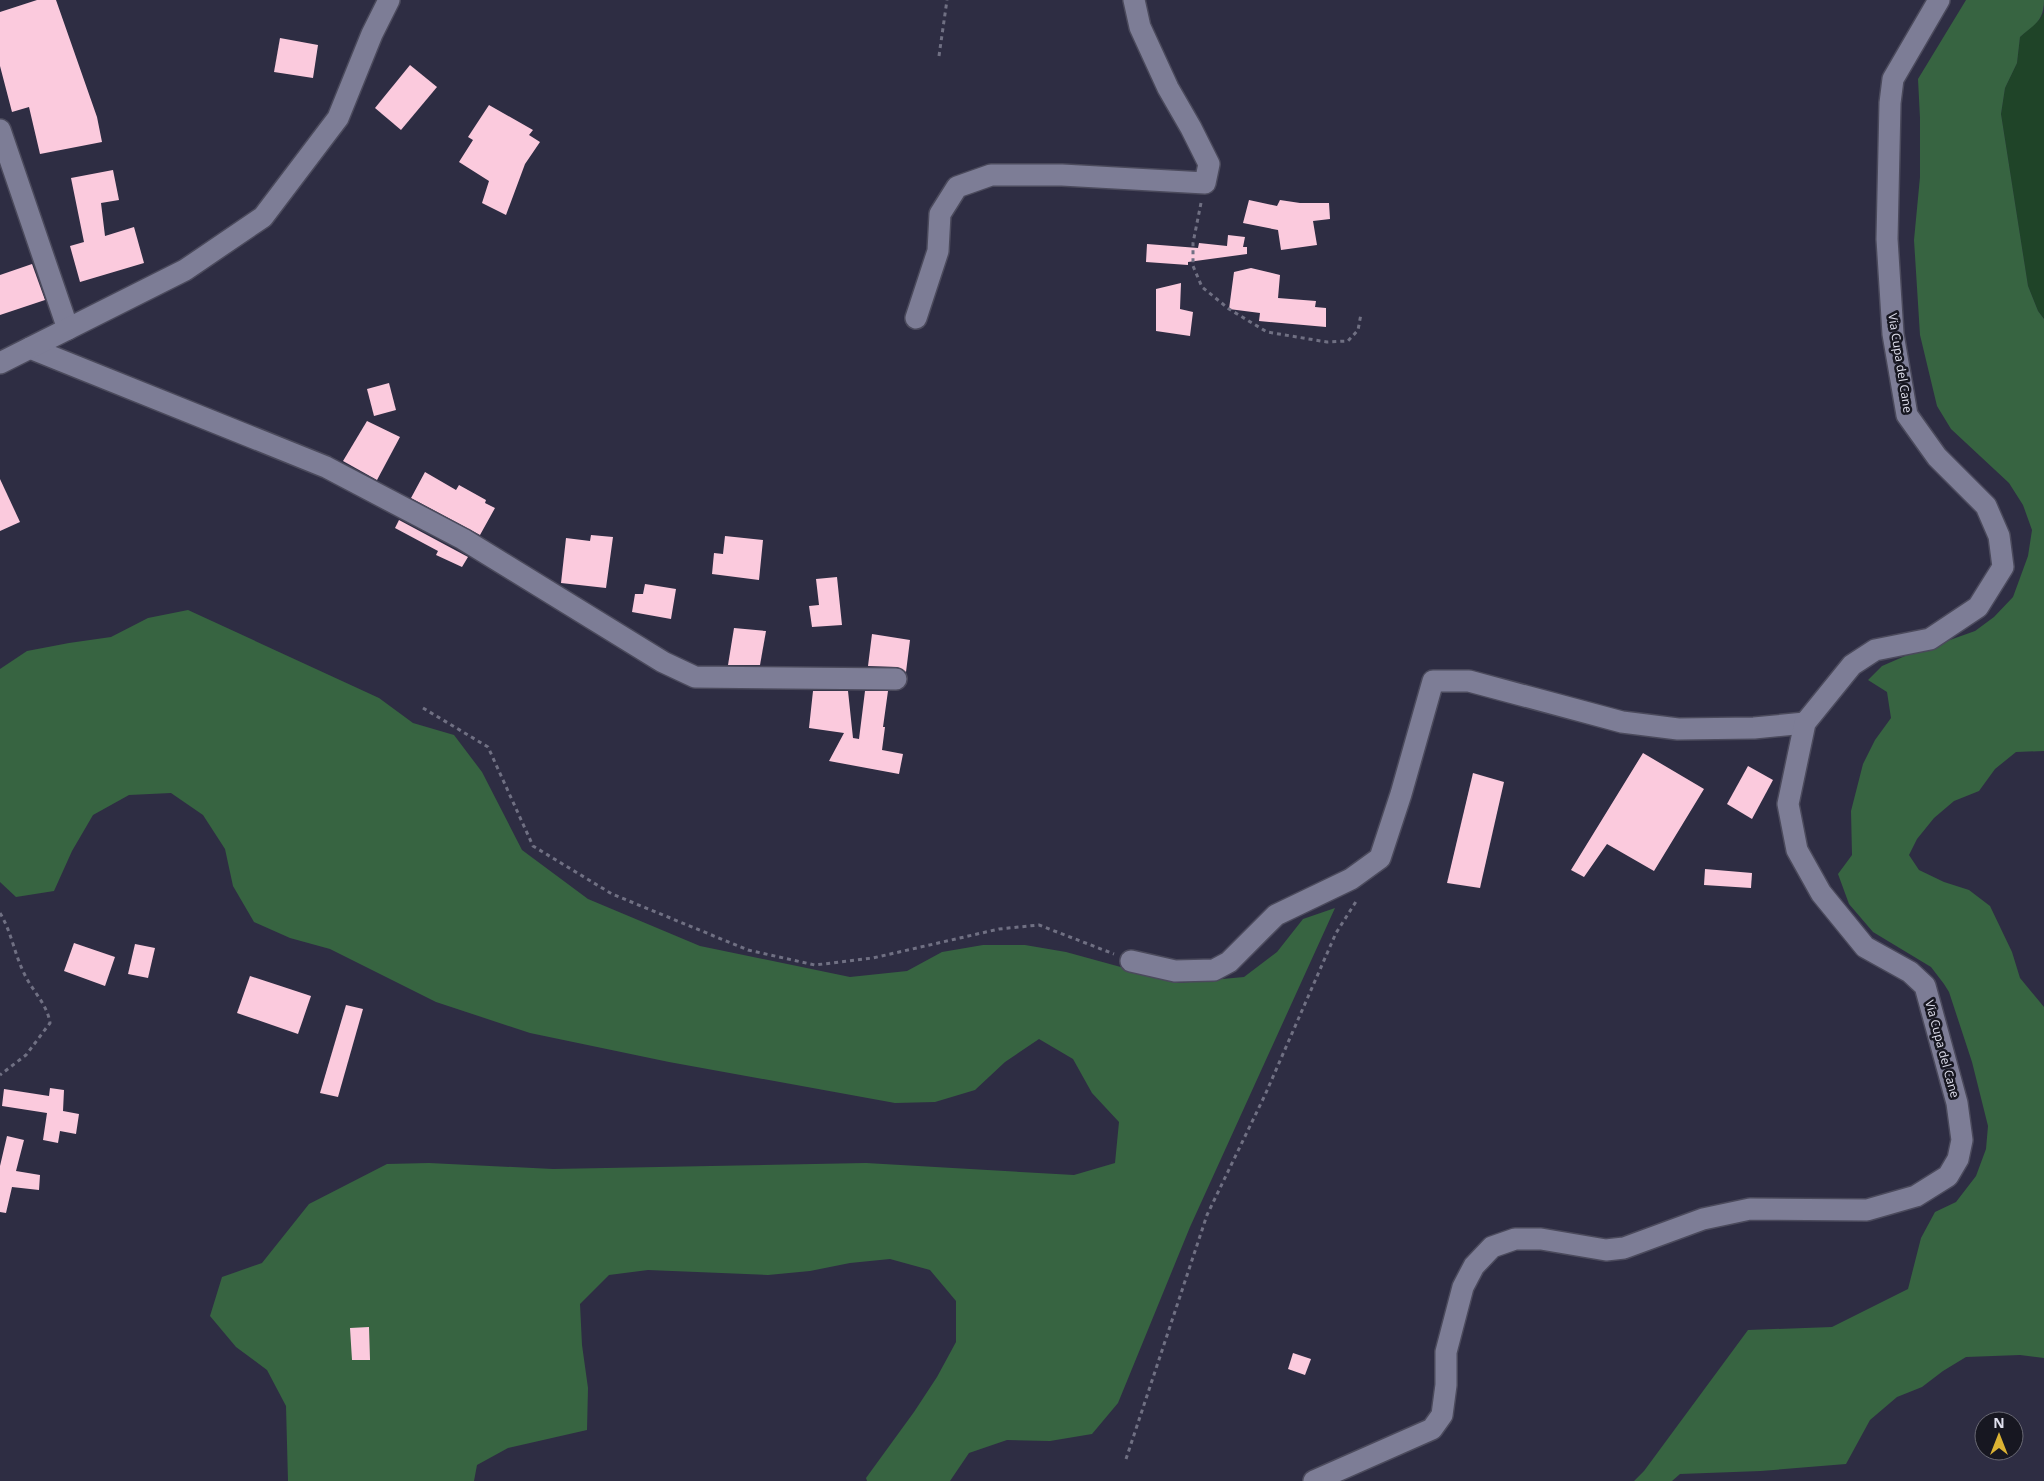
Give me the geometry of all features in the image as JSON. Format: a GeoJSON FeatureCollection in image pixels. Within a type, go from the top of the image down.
{"type":"FeatureCollection","features":[{"type":"Feature","properties":{"kind":"street"},"geometry":{"type":"LineString","coordinates":[[0,363],[185,270],[263,217],[338,118],[372,34],[389,0]]}},
{"type":"Feature","properties":{"kind":"street"},"geometry":{"type":"LineString","coordinates":[[916,318],[938,251],[940,214],[957,187],[991,175],[1062,175],[1206,183],[1209,164],[1192,128],[1168,88],[1140,27],[1134,0]]}},
{"type":"Feature","properties":{"kind":"street","name":"Via Cupa del Cane"},"geometry":{"type":"LineString","coordinates":[[1314,1481],[1432,1430],[1442,1415],[1446,1385],[1446,1352],[1463,1287],[1474,1266],[1492,1247],[1515,1239],[1541,1239],[1606,1250],[1624,1248],[1703,1219],[1750,1209],[1867,1210],[1916,1196],[1948,1176],[1958,1159],[1962,1140],[1957,1103],[1925,986],[1910,972],[1865,947],[1821,893],[1797,850],[1788,804],[1806,723],[1852,665],[1876,650],[1930,638],[1978,607],[2002,567],[1999,536],[1986,506],[1937,457],[1907,415],[1893,334],[1887,238],[1890,103],[1894,80],[1939,0]]}},
{"type":"Feature","properties":{"kind":"street"},"geometry":{"type":"LineString","coordinates":[[0,130],[68,329]]}},
{"type":"Feature","properties":{"kind":"street"},"geometry":{"type":"LineString","coordinates":[[30,348],[326,467],[463,539],[663,662],[695,677],[896,679]]}},
{"type":"Feature","properties":{"kind":"street"},"geometry":{"type":"LineString","coordinates":[[1131,961],[1175,971],[1214,970],[1229,962],[1276,915],[1351,879],[1380,858],[1401,794],[1433,681],[1469,681],[1622,722],[1650,726],[1678,729],[1754,728],[1806,723]]}},
{"type":"Feature","properties":{"kind":"path"},"geometry":{"type":"LineString","coordinates":[[939,56],[947,0]]}},
{"type":"Feature","properties":{"kind":"path"},"geometry":{"type":"LineString","coordinates":[[1206,183],[1193,243],[1193,266],[1202,287],[1228,309],[1267,332],[1327,342],[1348,341],[1358,330],[1361,314]]}},
{"type":"Feature","properties":{"kind":"path"},"geometry":{"type":"LineString","coordinates":[[423,708],[488,747],[533,846],[612,894],[748,950],[815,965],[873,958],[999,929],[1039,925],[1131,961]]}},
{"type":"Feature","properties":{"kind":"path"},"geometry":{"type":"LineString","coordinates":[[1126,1459],[1207,1215],[1265,1095],[1336,933],[1358,899]]}},
{"type":"Feature","properties":{"kind":"path"},"geometry":{"type":"LineString","coordinates":[[0,913],[7,925],[23,971],[48,1012],[50,1023],[26,1054],[0,1075]]}},
{"type":"Feature","properties":{"kind":"green space"},"geometry":{"type":"Polygon","coordinates":[[[1966,0],[2044,0],[2044,7],[2038,22],[2020,37],[2017,63],[2005,88],[2001,114],[2028,286],[2038,311],[2044,319],[2044,751],[2016,752],[1995,769],[1979,791],[1954,801],[1934,818],[1917,839],[1909,855],[1919,870],[1944,882],[1969,890],[1990,906],[2012,952],[2020,978],[2044,1007],[2044,1358],[2020,1355],[1966,1357],[1922,1387],[1897,1397],[1870,1420],[1846,1464],[1761,1471],[1680,1474],[1672,1481],[1634,1481],[1644,1471],[1748,1330],[1832,1327],[1908,1289],[1921,1238],[1935,1212],[1956,1202],[1976,1176],[1986,1149],[1988,1126],[1972,1062],[1949,992],[1931,967],[1873,932],[1849,904],[1838,874],[1852,855],[1851,811],[1863,764],[1875,740],[1891,718],[1887,692],[1868,680],[1882,666],[1975,631],[1994,617],[2013,597],[2028,556],[2032,530],[2023,505],[2009,483],[1951,429],[1937,406],[1920,335],[1914,240],[1920,177],[1918,79],[1966,0]]]}},
{"type":"Feature","properties":{"kind":"green space"},"geometry":{"type":"Polygon","coordinates":[[[2044,12],[2044,319],[2038,311],[2028,286],[2001,114],[2005,88],[2017,63],[2020,37],[2040,19],[2044,12]]]}},
{"type":"Feature","properties":{"kind":"green space"},"geometry":{"type":"Polygon","coordinates":[[[188,610],[379,698],[413,723],[454,735],[482,772],[522,850],[588,899],[700,946],[850,977],[907,971],[942,952],[983,945],[1025,945],[1066,952],[1179,983],[1244,977],[1277,952],[1303,919],[1335,908],[1190,1227],[1118,1403],[1092,1434],[1050,1441],[1007,1440],[969,1453],[950,1481],[867,1481],[866,1478],[937,1377],[956,1342],[956,1301],[930,1270],[890,1259],[768,1275],[648,1270],[609,1275],[580,1304],[582,1345],[588,1388],[587,1430],[508,1448],[477,1465],[474,1481],[288,1481],[286,1406],[267,1370],[236,1347],[210,1316],[222,1277],[262,1263],[309,1204],[387,1164],[429,1163],[553,1169],[866,1163],[1074,1175],[1115,1163],[1119,1122],[1092,1093],[1073,1059],[1039,1039],[1005,1062],[975,1090],[935,1102],[895,1103],[669,1062],[530,1033],[436,1002],[330,949],[290,938],[254,922],[233,886],[225,849],[203,815],[171,793],[129,795],[93,815],[72,851],[54,891],[16,897],[0,882],[0,669],[27,651],[111,637],[148,618],[188,610]]]}},
{"type":"Feature","properties":{"kind":"building"},"geometry":{"type":"Polygon","coordinates":[[[37,0],[56,0],[97,117],[102,142],[40,154],[29,107],[12,112],[0,66],[0,12],[37,0]]]}},
{"type":"Feature","properties":{"kind":"building"},"geometry":{"type":"Polygon","coordinates":[[[280,38],[318,45],[313,78],[274,72],[280,38]]]}},
{"type":"Feature","properties":{"kind":"building"},"geometry":{"type":"Polygon","coordinates":[[[410,65],[437,87],[401,130],[375,108],[410,65]]]}},
{"type":"Feature","properties":{"kind":"building"},"geometry":{"type":"Polygon","coordinates":[[[489,105],[533,130],[529,135],[540,142],[525,164],[506,215],[482,203],[489,181],[459,162],[473,140],[468,137],[489,105]]]}},
{"type":"Feature","properties":{"kind":"building"},"geometry":{"type":"Polygon","coordinates":[[[113,170],[119,200],[101,203],[105,236],[134,227],[144,263],[80,282],[70,246],[84,242],[71,178],[113,170]]]}},
{"type":"Feature","properties":{"kind":"building"},"geometry":{"type":"Polygon","coordinates":[[[1249,200],[1277,206],[1280,200],[1300,203],[1329,203],[1330,219],[1313,221],[1317,245],[1281,250],[1278,230],[1243,223],[1249,200]]]}},
{"type":"Feature","properties":{"kind":"building"},"geometry":{"type":"Polygon","coordinates":[[[1228,235],[1245,237],[1243,247],[1247,247],[1247,254],[1188,262],[1188,265],[1146,262],[1147,244],[1198,248],[1199,243],[1227,246],[1228,235]]]}},
{"type":"Feature","properties":{"kind":"building"},"geometry":{"type":"Polygon","coordinates":[[[32,264],[45,300],[0,315],[0,275],[32,264]]]}},
{"type":"Feature","properties":{"kind":"building"},"geometry":{"type":"Polygon","coordinates":[[[1251,268],[1280,275],[1278,298],[1316,301],[1315,307],[1326,308],[1326,327],[1259,321],[1260,313],[1229,309],[1234,272],[1251,268]]]}},
{"type":"Feature","properties":{"kind":"building"},"geometry":{"type":"Polygon","coordinates":[[[1181,283],[1180,309],[1193,312],[1190,336],[1156,331],[1156,289],[1181,283]]]}},
{"type":"Feature","properties":{"kind":"building"},"geometry":{"type":"Polygon","coordinates":[[[389,383],[396,410],[374,416],[367,389],[389,383]]]}},
{"type":"Feature","properties":{"kind":"building"},"geometry":{"type":"Polygon","coordinates":[[[367,421],[400,437],[377,480],[343,461],[367,421]]]}},
{"type":"Feature","properties":{"kind":"building"},"geometry":{"type":"Polygon","coordinates":[[[425,472],[456,490],[459,485],[486,500],[485,503],[495,508],[480,535],[411,498],[425,472]]]}},
{"type":"Feature","properties":{"kind":"building"},"geometry":{"type":"Polygon","coordinates":[[[0,479],[20,522],[0,531],[0,479]]]}},
{"type":"Feature","properties":{"kind":"building"},"geometry":{"type":"Polygon","coordinates":[[[399,520],[468,557],[462,567],[436,555],[438,551],[395,528],[399,520]]]}},
{"type":"Feature","properties":{"kind":"building"},"geometry":{"type":"Polygon","coordinates":[[[591,535],[613,537],[606,588],[561,583],[566,538],[590,541],[591,535]]]}},
{"type":"Feature","properties":{"kind":"building"},"geometry":{"type":"Polygon","coordinates":[[[725,536],[763,540],[759,580],[712,574],[714,553],[723,554],[725,536]]]}},
{"type":"Feature","properties":{"kind":"building"},"geometry":{"type":"Polygon","coordinates":[[[837,577],[842,625],[812,627],[809,606],[819,605],[816,579],[837,577]]]}},
{"type":"Feature","properties":{"kind":"building"},"geometry":{"type":"Polygon","coordinates":[[[645,584],[676,589],[671,619],[632,612],[635,594],[643,594],[645,584]]]}},
{"type":"Feature","properties":{"kind":"building"},"geometry":{"type":"Polygon","coordinates":[[[734,628],[766,631],[760,665],[728,665],[734,628]]]}},
{"type":"Feature","properties":{"kind":"building"},"geometry":{"type":"Polygon","coordinates":[[[872,634],[910,640],[906,672],[897,667],[868,666],[872,634]]]}},
{"type":"Feature","properties":{"kind":"building"},"geometry":{"type":"Polygon","coordinates":[[[813,691],[848,691],[853,738],[859,739],[865,691],[888,691],[882,750],[903,754],[899,774],[829,761],[844,733],[809,728],[813,691]]]}},
{"type":"Feature","properties":{"kind":"building"},"geometry":{"type":"Polygon","coordinates":[[[1643,753],[1704,789],[1654,871],[1607,844],[1584,877],[1571,870],[1643,753]]]}},
{"type":"Feature","properties":{"kind":"building"},"geometry":{"type":"Polygon","coordinates":[[[1748,766],[1773,780],[1752,819],[1727,804],[1748,766]]]}},
{"type":"Feature","properties":{"kind":"building"},"geometry":{"type":"Polygon","coordinates":[[[1473,773],[1504,782],[1480,888],[1447,883],[1473,773]]]}},
{"type":"Feature","properties":{"kind":"building"},"geometry":{"type":"Polygon","coordinates":[[[1705,869],[1752,873],[1751,888],[1704,885],[1705,869]]]}},
{"type":"Feature","properties":{"kind":"building"},"geometry":{"type":"Polygon","coordinates":[[[74,943],[115,957],[105,986],[64,971],[74,943]]]}},
{"type":"Feature","properties":{"kind":"building"},"geometry":{"type":"Polygon","coordinates":[[[135,944],[155,948],[148,978],[128,974],[135,944]]]}},
{"type":"Feature","properties":{"kind":"building"},"geometry":{"type":"Polygon","coordinates":[[[250,976],[311,996],[298,1034],[237,1013],[250,976]]]}},
{"type":"Feature","properties":{"kind":"building"},"geometry":{"type":"Polygon","coordinates":[[[346,1005],[363,1009],[338,1097],[320,1093],[346,1005]]]}},
{"type":"Feature","properties":{"kind":"building"},"geometry":{"type":"Polygon","coordinates":[[[50,1088],[64,1090],[63,1111],[79,1114],[76,1134],[60,1131],[58,1143],[43,1140],[47,1113],[2,1106],[4,1089],[49,1096],[50,1088]]]}},
{"type":"Feature","properties":{"kind":"building"},"geometry":{"type":"Polygon","coordinates":[[[7,1136],[24,1140],[16,1171],[40,1175],[39,1190],[12,1187],[6,1213],[0,1212],[0,1166],[7,1136]]]}},
{"type":"Feature","properties":{"kind":"building"},"geometry":{"type":"Polygon","coordinates":[[[369,1327],[370,1360],[352,1360],[350,1328],[369,1327]]]}},
{"type":"Feature","properties":{"kind":"building"},"geometry":{"type":"Polygon","coordinates":[[[1293,1353],[1311,1359],[1305,1375],[1288,1369],[1293,1353]]]}}]}
